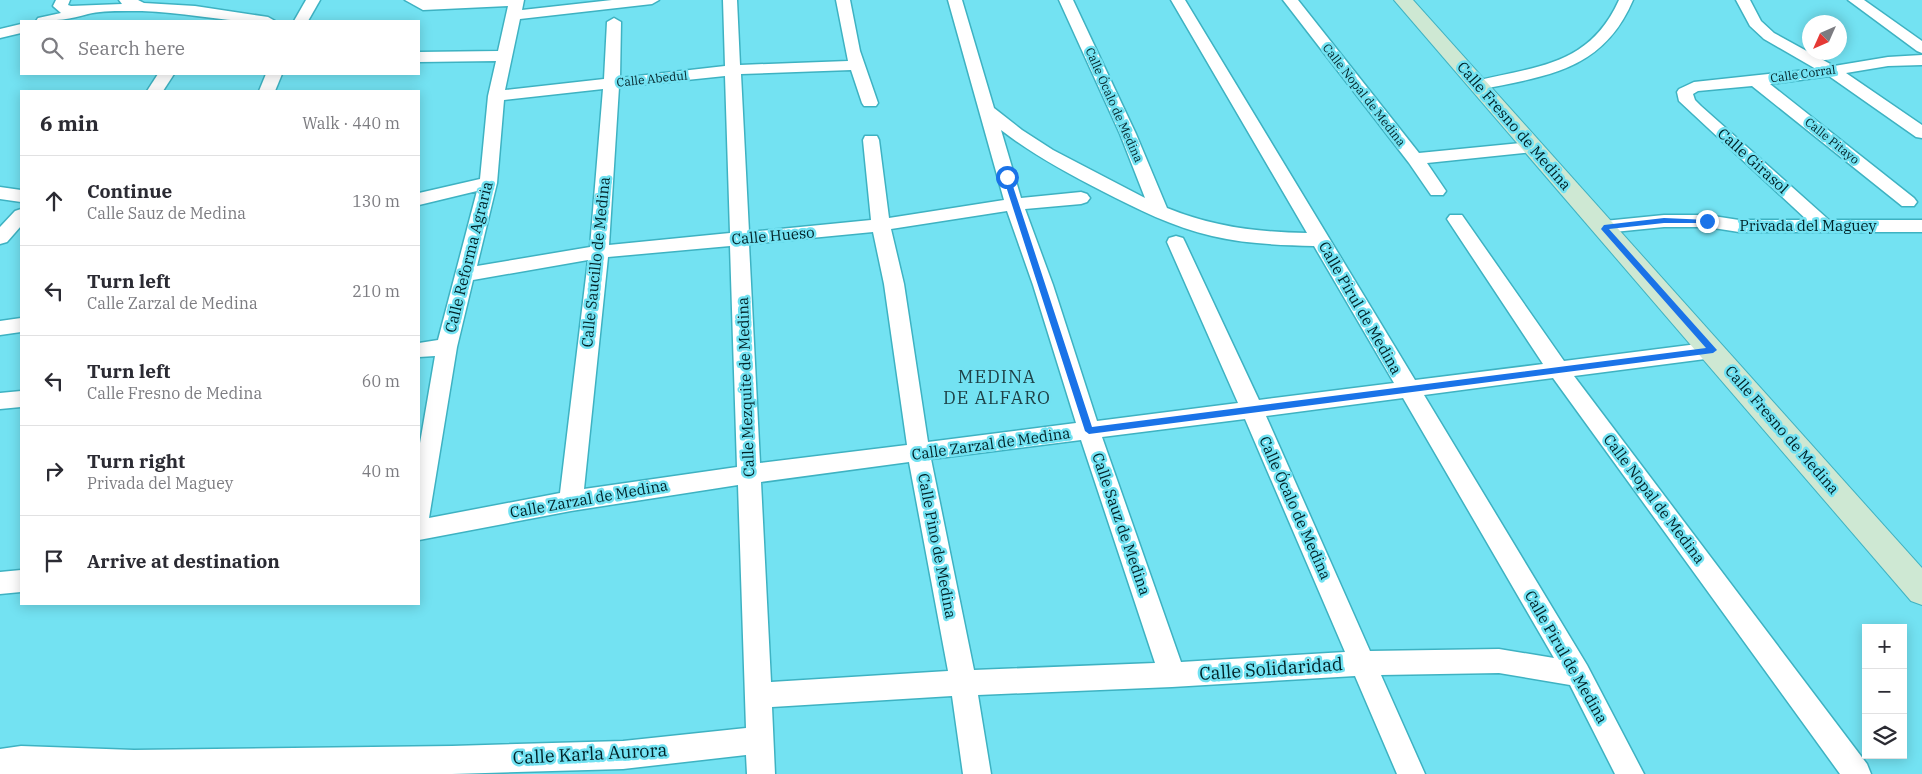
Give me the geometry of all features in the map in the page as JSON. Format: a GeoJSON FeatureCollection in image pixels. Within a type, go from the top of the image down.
{"type":"FeatureCollection","features":[{"type":"Feature","properties":{"kind":"street"},"geometry":{"type":"LineString","coordinates":[[63,0],[60,6],[63,9],[97,16],[106,20]]}},
{"type":"Feature","properties":{"kind":"street"},"geometry":{"type":"LineString","coordinates":[[126,0],[141,7]]}},
{"type":"Feature","properties":{"kind":"street"},"geometry":{"type":"LineString","coordinates":[[302,20],[313,0]]}},
{"type":"Feature","properties":{"kind":"street"},"geometry":{"type":"LineString","coordinates":[[412,0],[423,6],[604,3],[652,0]]}},
{"type":"Feature","properties":{"kind":"street","name":"Calle Mezquite de Medina"},"geometry":{"type":"LineString","coordinates":[[730,0],[761,774]]}},
{"type":"Feature","properties":{"kind":"street"},"geometry":{"type":"LineString","coordinates":[[844,0],[854,58],[870,103]]}},
{"type":"Feature","properties":{"kind":"street","name":"Calle Sauz de Medina"},"geometry":{"type":"LineString","coordinates":[[955,0],[1014,204],[1043,285],[1089,431],[1172,676]]}},
{"type":"Feature","properties":{"kind":"street","name":"Calle Ócalo de Medina"},"geometry":{"type":"LineString","coordinates":[[1066,0],[1128,134],[1159,211]]}},
{"type":"Feature","properties":{"kind":"street","name":"Calle Pirul de Medina"},"geometry":{"type":"LineString","coordinates":[[1178,0],[1578,674],[1630,774]]}},
{"type":"Feature","properties":{"kind":"street","name":"Calle Nopal de Medina"},"geometry":{"type":"LineString","coordinates":[[1290,0],[1415,159],[1437,190]]}},
{"type":"Feature","properties":{"kind":"street","name":"Calle Fresno de Medina"},"geometry":{"type":"LineString","coordinates":[[1403,0],[1713,350],[1922,591]]}},
{"type":"Feature","properties":{"kind":"street"},"geometry":{"type":"LineString","coordinates":[[1478,85],[1542,72],[1576,59],[1611,30],[1623,10],[1626,0]]}},
{"type":"Feature","properties":{"kind":"street"},"geometry":{"type":"LineString","coordinates":[[1743,0],[1755,23],[1769,36],[1832,71],[1922,133]]}},
{"type":"Feature","properties":{"kind":"street"},"geometry":{"type":"LineString","coordinates":[[1855,0],[1922,48]]}},
{"type":"Feature","properties":{"kind":"street"},"geometry":{"type":"LineString","coordinates":[[47,20],[77,11],[199,5],[264,20]]}},
{"type":"Feature","properties":{"kind":"street","name":"Calle Reforma Agraria"},"geometry":{"type":"LineString","coordinates":[[420,508],[447,347],[488,183],[496,96],[516,5]]}},
{"type":"Feature","properties":{"kind":"street","name":"Calle Saucillo de Medina"},"geometry":{"type":"LineString","coordinates":[[571,501],[599,252],[612,83],[614,22]]}},
{"type":"Feature","properties":{"kind":"street"},"geometry":{"type":"LineString","coordinates":[[0,34],[20,28]]}},
{"type":"Feature","properties":{"kind":"street"},"geometry":{"type":"LineString","coordinates":[[420,57],[504,56]]}},
{"type":"Feature","properties":{"kind":"street","name":"Calle Abedul"},"geometry":{"type":"LineString","coordinates":[[496,96],[733,70],[808,67],[854,58]]}},
{"type":"Feature","properties":{"kind":"street","name":"Calle Corral"},"geometry":{"type":"LineString","coordinates":[[1686,92],[1694,87],[1832,71],[1894,60],[1922,60]]}},
{"type":"Feature","properties":{"kind":"street"},"geometry":{"type":"LineString","coordinates":[[155,90],[165,75]]}},
{"type":"Feature","properties":{"kind":"street"},"geometry":{"type":"LineString","coordinates":[[267,90],[274,75]]}},
{"type":"Feature","properties":{"kind":"street","name":"Calle Pitayo"},"geometry":{"type":"LineString","coordinates":[[1756,81],[1908,202]]}},
{"type":"Feature","properties":{"kind":"street","name":"Calle Girasol"},"geometry":{"type":"LineString","coordinates":[[1686,92],[1687,101],[1694,109],[1826,227]]}},
{"type":"Feature","properties":{"kind":"street"},"geometry":{"type":"LineString","coordinates":[[987,110],[1022,139],[1045,154],[1185,222],[1232,234],[1321,240]]}},
{"type":"Feature","properties":{"kind":"street","name":"Calle Pino de Medina"},"geometry":{"type":"LineString","coordinates":[[871,140],[881,225],[894,284],[919,454],[963,683],[977,774]]}},
{"type":"Feature","properties":{"kind":"street"},"geometry":{"type":"LineString","coordinates":[[1415,159],[1532,147]]}},
{"type":"Feature","properties":{"kind":"street"},"geometry":{"type":"LineString","coordinates":[[420,199],[488,183]]}},
{"type":"Feature","properties":{"kind":"street"},"geometry":{"type":"LineString","coordinates":[[0,194],[20,196]]}},
{"type":"Feature","properties":{"kind":"street","name":"Calle Hueso"},"geometry":{"type":"LineString","coordinates":[[465,275],[599,252],[881,225],[1014,204],[1081,198]]}},
{"type":"Feature","properties":{"kind":"street"},"geometry":{"type":"LineString","coordinates":[[0,238],[20,216]]}},
{"type":"Feature","properties":{"kind":"street","name":"Calle Nopal de Medina"},"geometry":{"type":"LineString","coordinates":[[1456,219],[1559,371],[1858,774]]}},
{"type":"Feature","properties":{"kind":"street","name":"Privada del Maguey"},"geometry":{"type":"LineString","coordinates":[[1604,227],[1664,221],[1707,221],[1739,226],[1922,226]]}},
{"type":"Feature","properties":{"kind":"street","name":"Calle Ócalo de Medina"},"geometry":{"type":"LineString","coordinates":[[1176,242],[1252,410],[1411,774]]}},
{"type":"Feature","properties":{"kind":"street"},"geometry":{"type":"LineString","coordinates":[[0,328],[20,325]]}},
{"type":"Feature","properties":{"kind":"street"},"geometry":{"type":"LineString","coordinates":[[420,350],[447,347]]}},
{"type":"Feature","properties":{"kind":"street","name":"Calle Zarzal de Medina"},"geometry":{"type":"LineString","coordinates":[[420,530],[571,501],[748,474],[919,454],[1407,388],[1559,371],[1713,350]]}},
{"type":"Feature","properties":{"kind":"street"},"geometry":{"type":"LineString","coordinates":[[0,401],[20,398]]}},
{"type":"Feature","properties":{"kind":"street"},"geometry":{"type":"LineString","coordinates":[[0,583],[20,580]]}},
{"type":"Feature","properties":{"kind":"street","name":"Calle Solidaridad"},"geometry":{"type":"LineString","coordinates":[[758,695],[963,683],[1172,676],[1363,663],[1499,660],[1578,674]]}},
{"type":"Feature","properties":{"kind":"street","name":"Calle Karla Aurora"},"geometry":{"type":"LineString","coordinates":[[0,763],[21,760],[131,769],[621,765],[759,740]]}},
{"type":"Feature","properties":{"kind":"district","name":"MEDINA DE ALFARO"},"geometry":{"type":"Point","coordinates":[997,387]}},
{"type":"Feature","properties":{"kind":"route"},"geometry":{"type":"LineString","coordinates":[[1007,177],[1014,204],[1043,285],[1089,431],[1407,388],[1559,371],[1713,350],[1604,227],[1664,221],[1707,221]]}}]}
